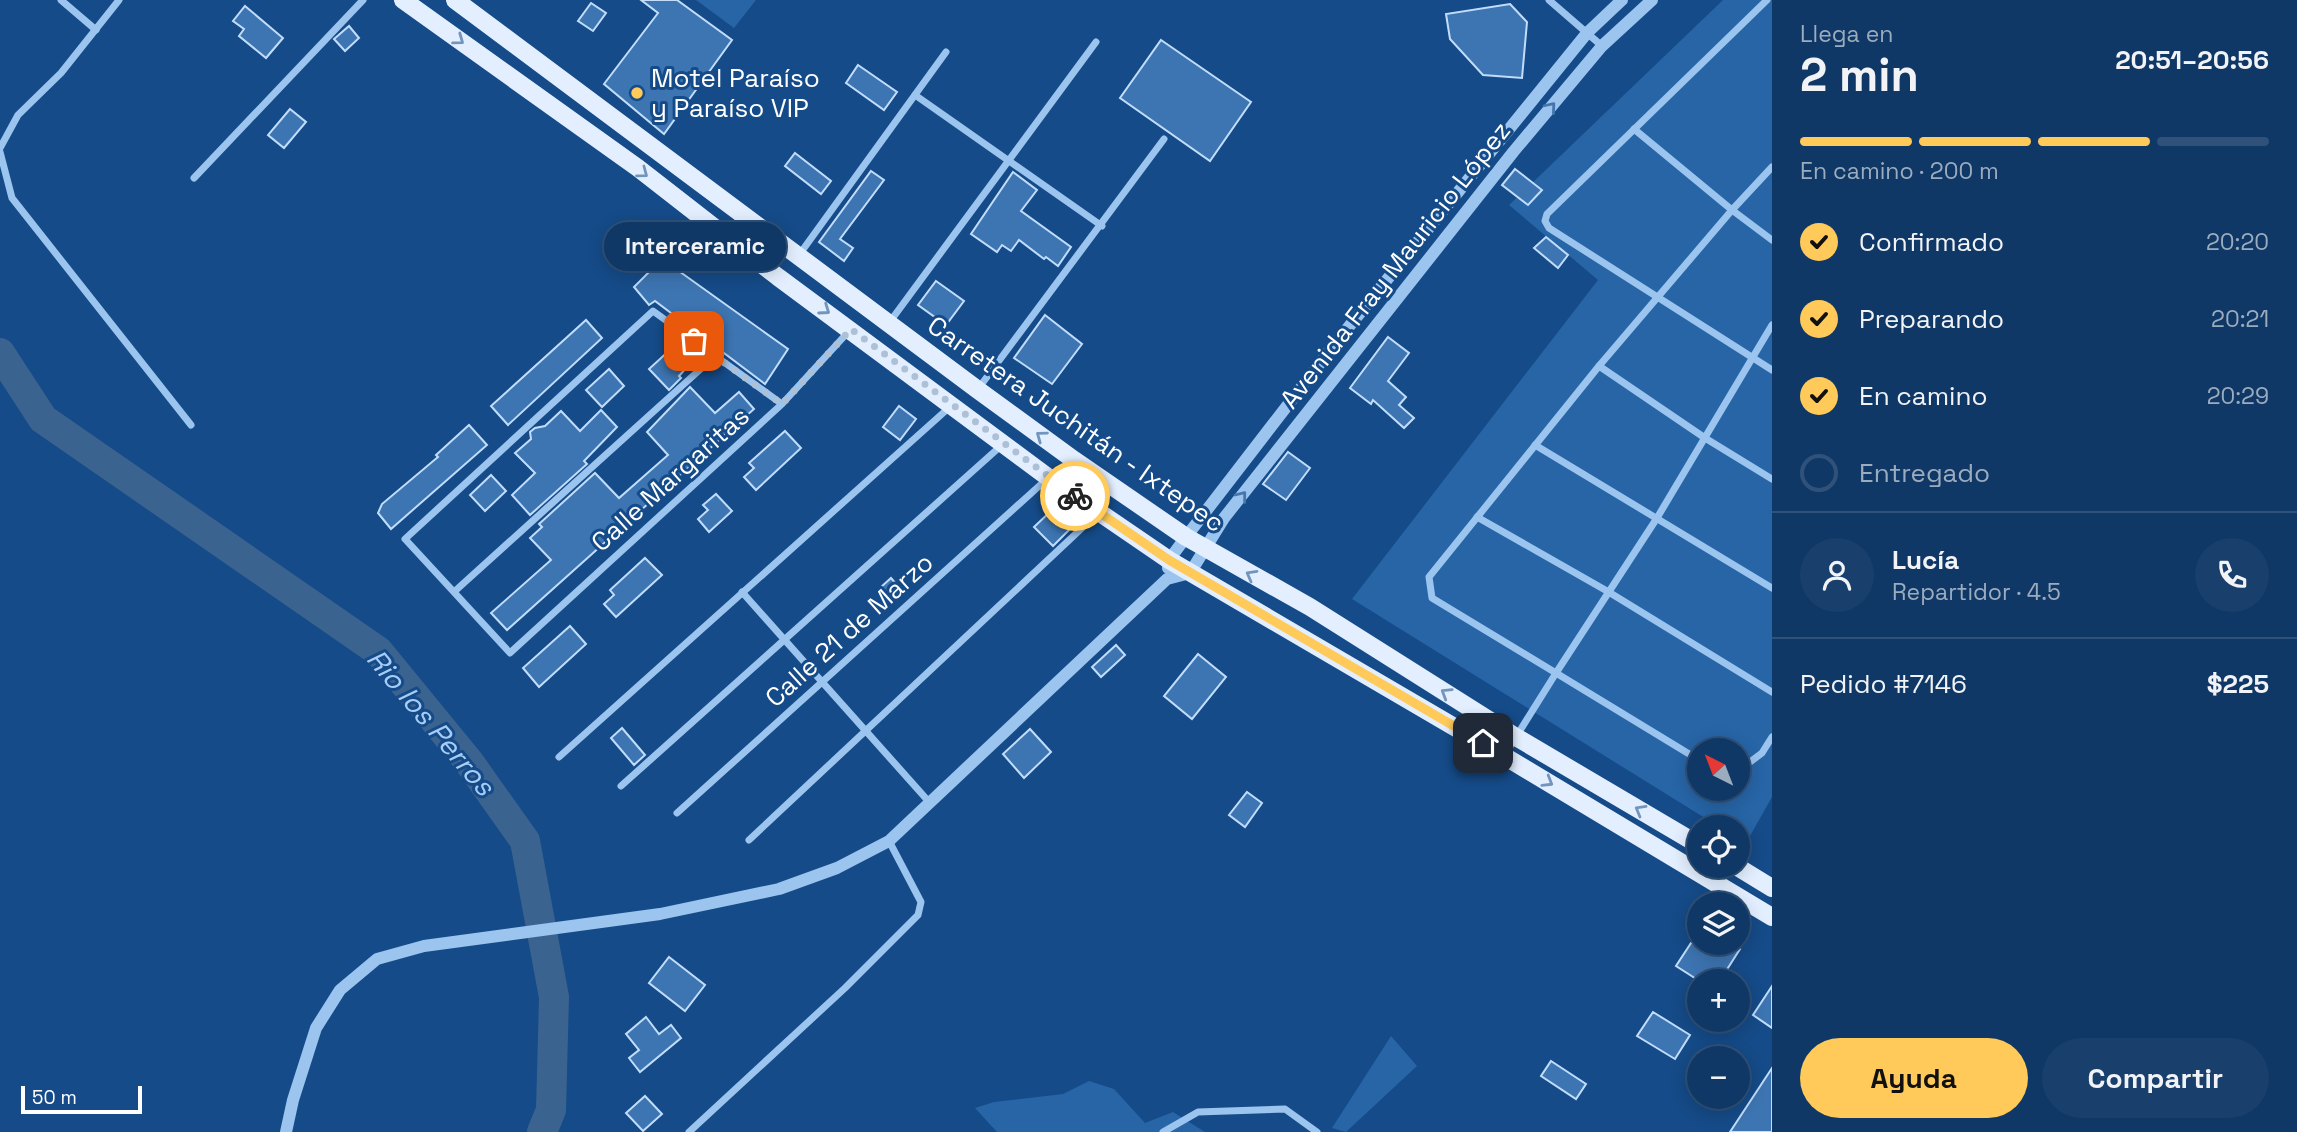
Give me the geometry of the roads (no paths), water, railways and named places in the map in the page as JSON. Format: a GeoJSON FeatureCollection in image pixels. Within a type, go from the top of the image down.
{"type":"FeatureCollection","features":[{"type":"Feature","properties":{"kind":"main road","name":"Carretera Juchitán - Ixtepec"},"geometry":{"type":"LineString","coordinates":[[403,0],[638,168],[778,277],[1049,478],[1169,560],[1772,917]]}},
{"type":"Feature","properties":{"kind":"main road","name":"Carretera Juchitán - Ixtepec"},"geometry":{"type":"LineString","coordinates":[[455,0],[978,390],[1186,537],[1310,607],[1516,737],[1687,838]]}},
{"type":"Feature","properties":{"kind":"main road"},"geometry":{"type":"LineString","coordinates":[[523,86],[540,64]]}},
{"type":"Feature","properties":{"kind":"main road"},"geometry":{"type":"LineString","coordinates":[[1750,875],[1772,888]]}},
{"type":"Feature","properties":{"kind":"street"},"geometry":{"type":"LineString","coordinates":[[61,0],[96,30]]}},
{"type":"Feature","properties":{"kind":"street"},"geometry":{"type":"LineString","coordinates":[[119,0],[61,73],[18,115],[0,150],[12,198],[191,425]]}},
{"type":"Feature","properties":{"kind":"street"},"geometry":{"type":"LineString","coordinates":[[194,178],[363,0]]}},
{"type":"Feature","properties":{"kind":"street"},"geometry":{"type":"LineString","coordinates":[[1549,0],[1602,46]]}},
{"type":"Feature","properties":{"kind":"street","name":"Avenida Fray Mauricio López"},"geometry":{"type":"LineString","coordinates":[[1169,560],[1334,345],[1587,33],[1622,0]]}},
{"type":"Feature","properties":{"kind":"street","name":"Avenida Fray Mauricio López"},"geometry":{"type":"LineString","coordinates":[[1190,573],[1224,518],[1514,151],[1602,46],[1652,0]]}},
{"type":"Feature","properties":{"kind":"street"},"geometry":{"type":"LineString","coordinates":[[1767,0],[1547,214],[1545,221],[1549,228],[1772,370]]}},
{"type":"Feature","properties":{"kind":"street"},"geometry":{"type":"LineString","coordinates":[[889,324],[1096,42]]}},
{"type":"Feature","properties":{"kind":"street"},"geometry":{"type":"LineString","coordinates":[[798,256],[946,52]]}},
{"type":"Feature","properties":{"kind":"street"},"geometry":{"type":"LineString","coordinates":[[915,94],[1102,226]]}},
{"type":"Feature","properties":{"kind":"street"},"geometry":{"type":"LineString","coordinates":[[1634,129],[1772,240]]}},
{"type":"Feature","properties":{"kind":"street"},"geometry":{"type":"LineString","coordinates":[[978,390],[1164,139]]}},
{"type":"Feature","properties":{"kind":"street"},"geometry":{"type":"LineString","coordinates":[[1687,753],[1432,598],[1429,577],[1658,295],[1772,167]]}},
{"type":"Feature","properties":{"kind":"street"},"geometry":{"type":"LineString","coordinates":[[715,356],[455,591],[405,539],[653,311],[782,404]]}},
{"type":"Feature","properties":{"kind":"street"},"geometry":{"type":"LineString","coordinates":[[1504,756],[1607,591],[1657,518],[1772,325]]}},
{"type":"Feature","properties":{"kind":"street","name":"Calle Margaritas"},"geometry":{"type":"LineString","coordinates":[[455,591],[510,653],[782,404],[851,329]]}},
{"type":"Feature","properties":{"kind":"street"},"geometry":{"type":"LineString","coordinates":[[1599,366],[1705,438],[1772,479]]}},
{"type":"Feature","properties":{"kind":"street"},"geometry":{"type":"LineString","coordinates":[[559,757],[952,405]]}},
{"type":"Feature","properties":{"kind":"street"},"geometry":{"type":"LineString","coordinates":[[621,786],[1003,444]]}},
{"type":"Feature","properties":{"kind":"street"},"geometry":{"type":"LineString","coordinates":[[1535,445],[1772,588]]}},
{"type":"Feature","properties":{"kind":"street","name":"Calle 21 de Marzo"},"geometry":{"type":"LineString","coordinates":[[677,813],[1049,478]]}},
{"type":"Feature","properties":{"kind":"street"},"geometry":{"type":"LineString","coordinates":[[749,840],[1098,512]]}},
{"type":"Feature","properties":{"kind":"street"},"geometry":{"type":"LineString","coordinates":[[1477,517],[1607,591],[1772,692]]}},
{"type":"Feature","properties":{"kind":"street"},"geometry":{"type":"LineString","coordinates":[[1167,579],[1169,560]]}},
{"type":"Feature","properties":{"kind":"street"},"geometry":{"type":"LineString","coordinates":[[286,1132],[293,1100],[316,1028],[340,989],[377,959],[424,946],[660,914],[779,889],[837,868],[889,841],[1167,579],[1190,573]]}},
{"type":"Feature","properties":{"kind":"street"},"geometry":{"type":"LineString","coordinates":[[742,592],[931,804]]}},
{"type":"Feature","properties":{"kind":"street"},"geometry":{"type":"LineString","coordinates":[[1750,762],[1762,753],[1772,737]]}},
{"type":"Feature","properties":{"kind":"street"},"geometry":{"type":"LineString","coordinates":[[690,1132],[845,988],[918,915],[922,902],[889,841]]}},
{"type":"Feature","properties":{"kind":"street"},"geometry":{"type":"LineString","coordinates":[[1163,1132],[1198,1112],[1285,1109],[1317,1132]]}},
{"type":"Feature","properties":{"kind":"waterway","name":"Rio los Perros"},"geometry":{"type":"LineString","coordinates":[[0,353],[43,419],[378,651],[469,762],[525,841],[554,997],[551,1110],[542,1132]]}},
{"type":"Feature","properties":{"kind":"place","name":"Motel Paraíso y Paraíso VIP"},"geometry":{"type":"Point","coordinates":[637,93]}},
{"type":"Feature","properties":{"kind":"place","name":"Interceramic"},"geometry":{"type":"Point","coordinates":[694,341]}}]}
